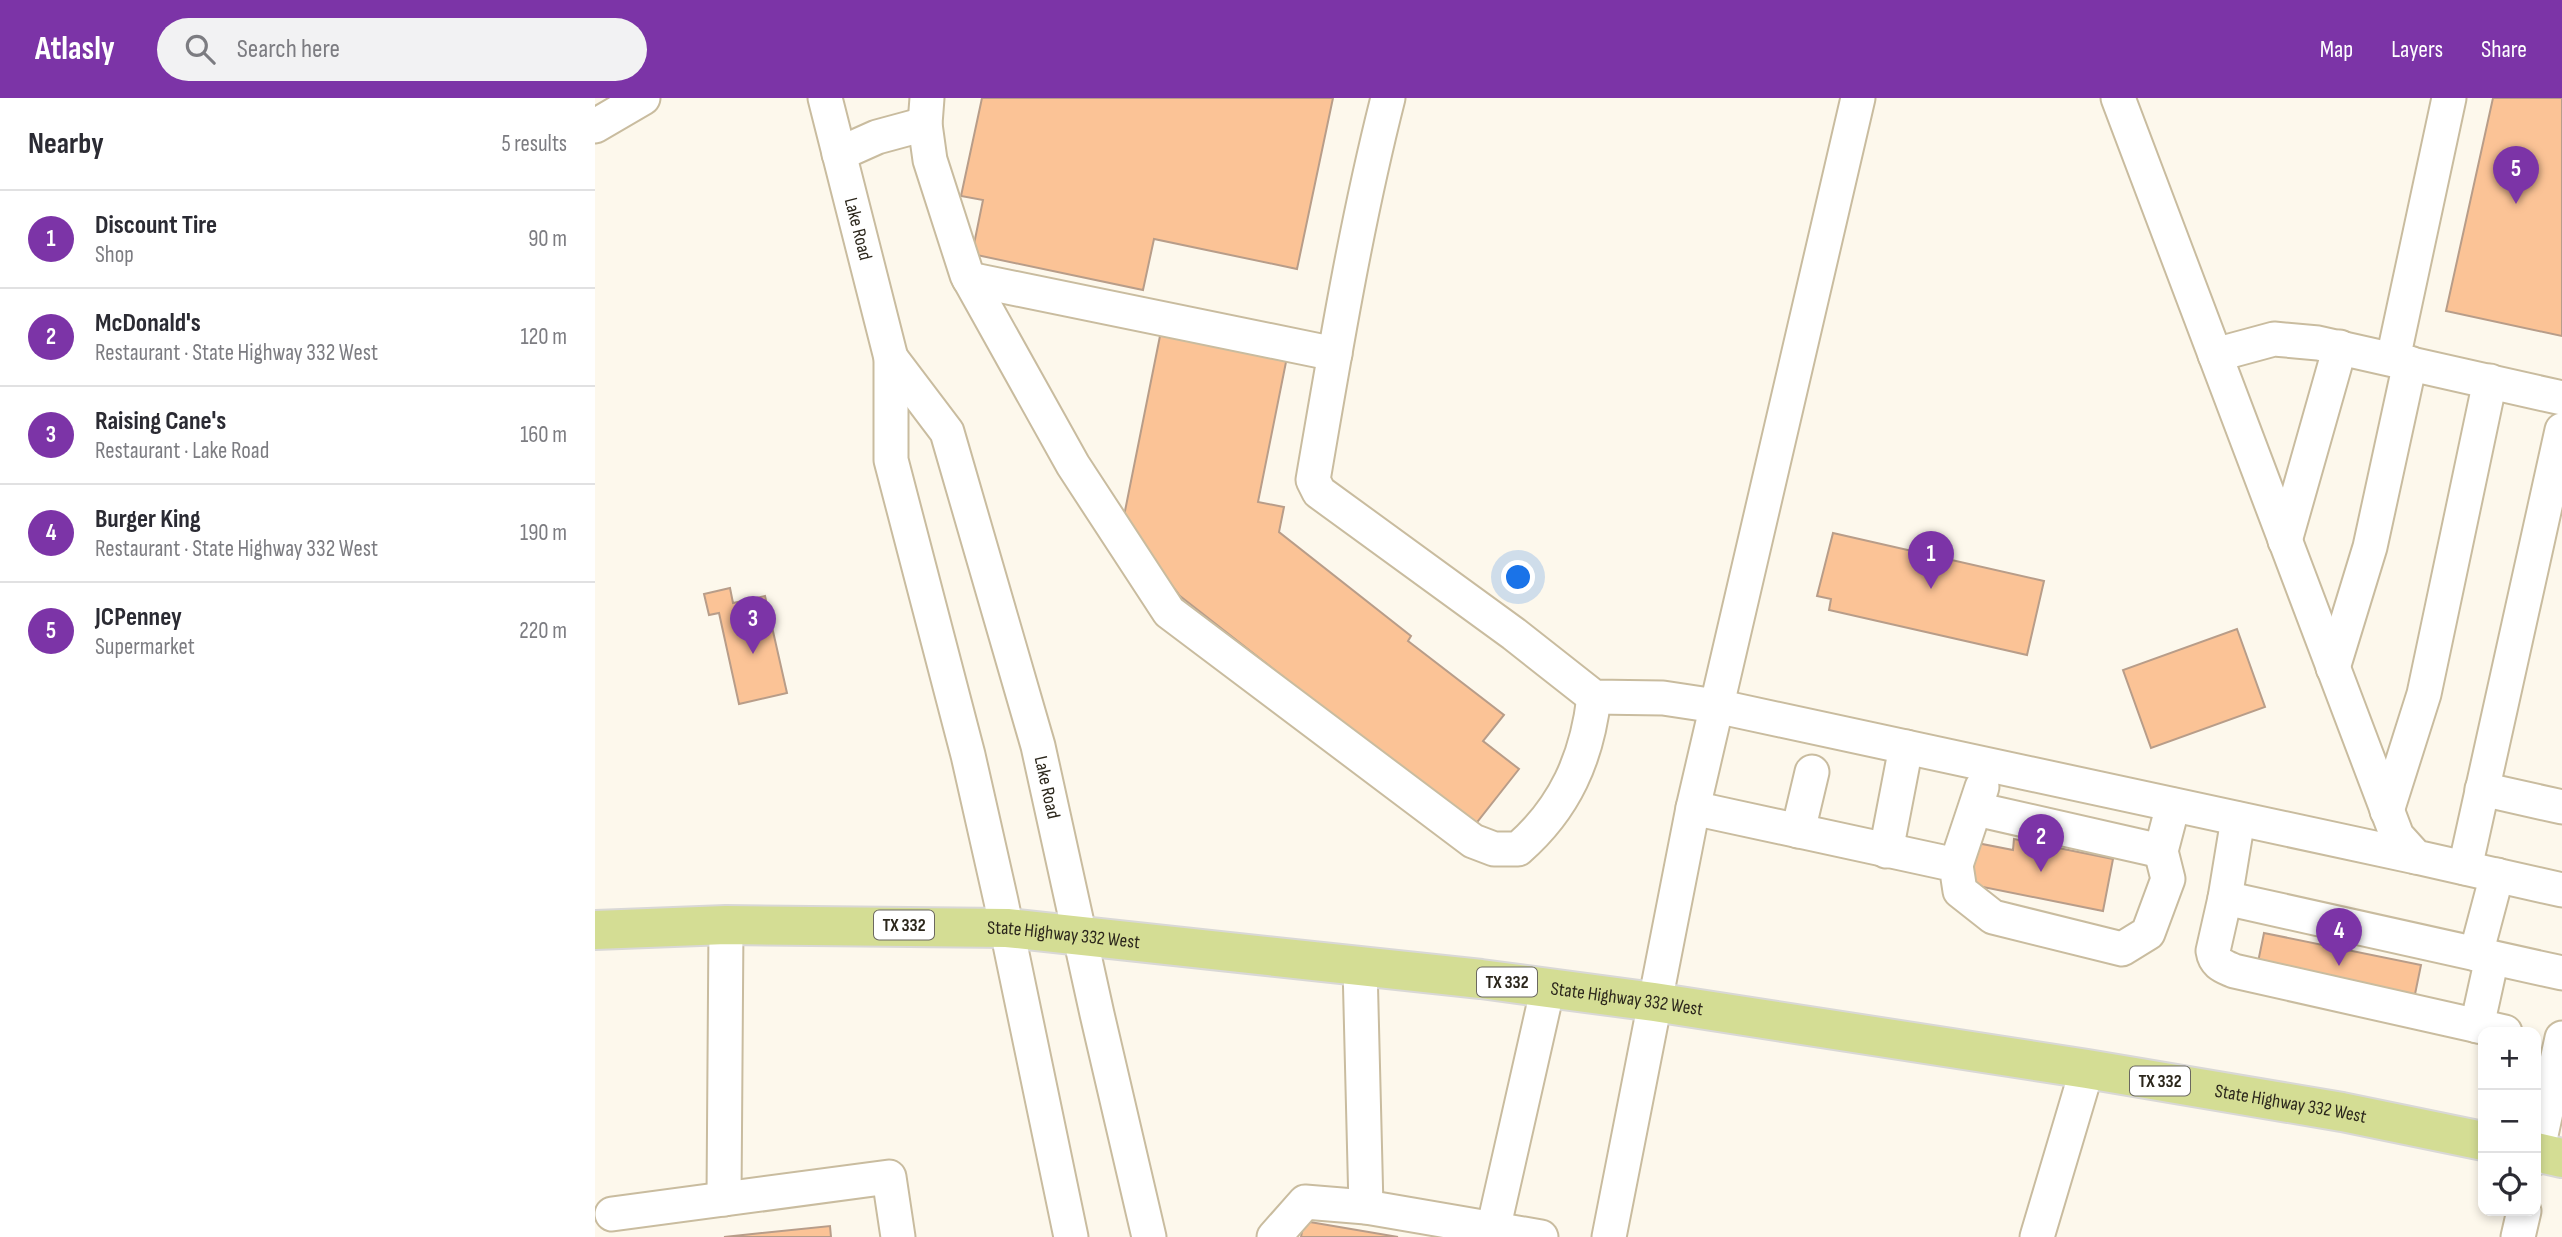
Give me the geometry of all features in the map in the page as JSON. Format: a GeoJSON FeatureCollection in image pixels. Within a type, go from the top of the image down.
{"type":"FeatureCollection","features":[{"type":"Feature","properties":{"kind":"main road","name":"State Highway 332 West"},"geometry":{"type":"LineString","coordinates":[[595,930],[726,925],[1007,928],[1360,966],[1654,1002],[2087,1069],[2342,1112],[2478,1140]]}},
{"type":"Feature","properties":{"kind":"street"},"geometry":{"type":"LineString","coordinates":[[595,126],[643,98]]}},
{"type":"Feature","properties":{"kind":"street","name":"Lake Road"},"geometry":{"type":"LineString","coordinates":[[825,98],[891,358],[891,460],[968,755],[1007,928],[1070,1237]]}},
{"type":"Feature","properties":{"kind":"street"},"geometry":{"type":"LineString","coordinates":[[1388,98],[1365,189],[1313,480],[1319,492],[1514,634],[1594,697],[1663,698],[1716,706],[2562,890]]}},
{"type":"Feature","properties":{"kind":"street"},"geometry":{"type":"LineString","coordinates":[[1609,1237],[1693,808],[1858,98]]}},
{"type":"Feature","properties":{"kind":"street"},"geometry":{"type":"LineString","coordinates":[[2118,98],[2387,811],[2397,836],[2416,857]]}},
{"type":"Feature","properties":{"kind":"street"},"geometry":{"type":"LineString","coordinates":[[2333,668],[2370,547],[2449,98]]}},
{"type":"Feature","properties":{"kind":"street"},"geometry":{"type":"LineString","coordinates":[[839,154],[926,111],[930,160],[969,279],[1073,465],[1169,612],[1473,841],[1494,849],[1518,849],[1540,830],[1572,781],[1590,733],[1594,697]]}},
{"type":"Feature","properties":{"kind":"street"},"geometry":{"type":"LineString","coordinates":[[969,279],[1335,354]]}},
{"type":"Feature","properties":{"kind":"street"},"geometry":{"type":"LineString","coordinates":[[2215,355],[2274,340],[2340,347],[2562,398]]}},
{"type":"Feature","properties":{"kind":"street"},"geometry":{"type":"LineString","coordinates":[[2285,541],[2340,347]]}},
{"type":"Feature","properties":{"kind":"street","name":"Lake Road"},"geometry":{"type":"LineString","coordinates":[[891,358],[947,432],[1038,746],[1149,1237]]}},
{"type":"Feature","properties":{"kind":"street"},"geometry":{"type":"LineString","coordinates":[[2387,811],[2424,694],[2490,381]]}},
{"type":"Feature","properties":{"kind":"street"},"geometry":{"type":"LineString","coordinates":[[2465,868],[2562,430]]}},
{"type":"Feature","properties":{"kind":"street"},"geometry":{"type":"LineString","coordinates":[[1886,851],[1906,747]]}},
{"type":"Feature","properties":{"kind":"street"},"geometry":{"type":"LineString","coordinates":[[1988,765],[1956,864],[1960,891],[1993,917],[2122,949],[2148,933],[2168,879],[2161,851],[2173,805]]}},
{"type":"Feature","properties":{"kind":"street"},"geometry":{"type":"LineString","coordinates":[[1798,831],[1812,772]]}},
{"type":"Feature","properties":{"kind":"street"},"geometry":{"type":"LineString","coordinates":[[2482,789],[2562,807]]}},
{"type":"Feature","properties":{"kind":"street"},"geometry":{"type":"LineString","coordinates":[[1693,808],[1956,864]]}},
{"type":"Feature","properties":{"kind":"street"},"geometry":{"type":"LineString","coordinates":[[1976,808],[2161,851]]}},
{"type":"Feature","properties":{"kind":"street"},"geometry":{"type":"LineString","coordinates":[[2238,819],[2213,951],[2214,959],[2220,965],[2234,971],[2482,1027]]}},
{"type":"Feature","properties":{"kind":"street"},"geometry":{"type":"LineString","coordinates":[[2491,1027],[2484,956],[2497,875]]}},
{"type":"Feature","properties":{"kind":"street"},"geometry":{"type":"LineString","coordinates":[[2225,898],[2562,974]]}},
{"type":"Feature","properties":{"kind":"street"},"geometry":{"type":"LineString","coordinates":[[724,1199],[726,925]]}},
{"type":"Feature","properties":{"kind":"street"},"geometry":{"type":"LineString","coordinates":[[1360,966],[1366,1207]]}},
{"type":"Feature","properties":{"kind":"street"},"geometry":{"type":"LineString","coordinates":[[1274,1237],[1305,1202],[1366,1207],[1521,1235],[1548,987]]}},
{"type":"Feature","properties":{"kind":"street"},"geometry":{"type":"LineString","coordinates":[[2543,1155],[2553,1041]]}},
{"type":"Feature","properties":{"kind":"street"},"geometry":{"type":"LineString","coordinates":[[2037,1237],[2087,1069]]}},
{"type":"Feature","properties":{"kind":"street"},"geometry":{"type":"LineString","coordinates":[[613,1214],[889,1177],[898,1237]]}},
{"type":"Feature","properties":{"kind":"street"},"geometry":{"type":"LineString","coordinates":[[2518,1237],[2523,1216]]}},
{"type":"Feature","properties":{"kind":"building"},"geometry":{"type":"Polygon","coordinates":[[[982,98],[1333,98],[1297,269],[1154,239],[1143,290],[972,254],[983,200],[961,196],[982,98]]]}},
{"type":"Feature","properties":{"kind":"building"},"geometry":{"type":"Polygon","coordinates":[[[2493,98],[2562,98],[2562,336],[2446,311],[2493,98]]]}},
{"type":"Feature","properties":{"kind":"building"},"geometry":{"type":"Polygon","coordinates":[[[1161,331],[1287,357],[1258,502],[1284,507],[1279,532],[1411,636],[1408,641],[1504,715],[1483,741],[1519,769],[1474,826],[1180,596],[1123,521],[1161,331]]]}},
{"type":"Feature","properties":{"kind":"building"},"geometry":{"type":"Polygon","coordinates":[[[1833,533],[2044,581],[2027,655],[1829,610],[1831,599],[1817,596],[1833,533]]]}},
{"type":"Feature","properties":{"kind":"building"},"geometry":{"type":"Polygon","coordinates":[[[730,588],[733,603],[765,596],[787,693],[739,704],[719,613],[709,615],[704,594],[730,588]]]}},
{"type":"Feature","properties":{"kind":"building"},"geometry":{"type":"Polygon","coordinates":[[[2237,629],[2265,707],[2151,748],[2123,670],[2237,629]]]}},
{"type":"Feature","properties":{"kind":"building"},"geometry":{"type":"Polygon","coordinates":[[[2014,839],[2113,859],[2103,911],[1968,884],[1977,843],[2013,850],[2014,839]]]}},
{"type":"Feature","properties":{"kind":"building"},"geometry":{"type":"Polygon","coordinates":[[[2264,933],[2421,965],[2414,999],[2257,967],[2264,933]]]}},
{"type":"Feature","properties":{"kind":"building"},"geometry":{"type":"Polygon","coordinates":[[[1304,1221],[1398,1237],[1301,1237],[1304,1221]]]}},
{"type":"Feature","properties":{"kind":"building"},"geometry":{"type":"Polygon","coordinates":[[[830,1226],[831,1237],[724,1237],[830,1226]]]}},
{"type":"Feature","properties":{"kind":"place","name":"JCPenney"},"geometry":{"type":"Point","coordinates":[2516,204]}},
{"type":"Feature","properties":{"kind":"place","name":"Discount Tire"},"geometry":{"type":"Point","coordinates":[1931,589]}},
{"type":"Feature","properties":{"kind":"place","name":"Raising Cane's"},"geometry":{"type":"Point","coordinates":[753,654]}},
{"type":"Feature","properties":{"kind":"place","name":"McDonald's"},"geometry":{"type":"Point","coordinates":[2041,872]}},
{"type":"Feature","properties":{"kind":"place","name":"Burger King"},"geometry":{"type":"Point","coordinates":[2339,966]}}]}
